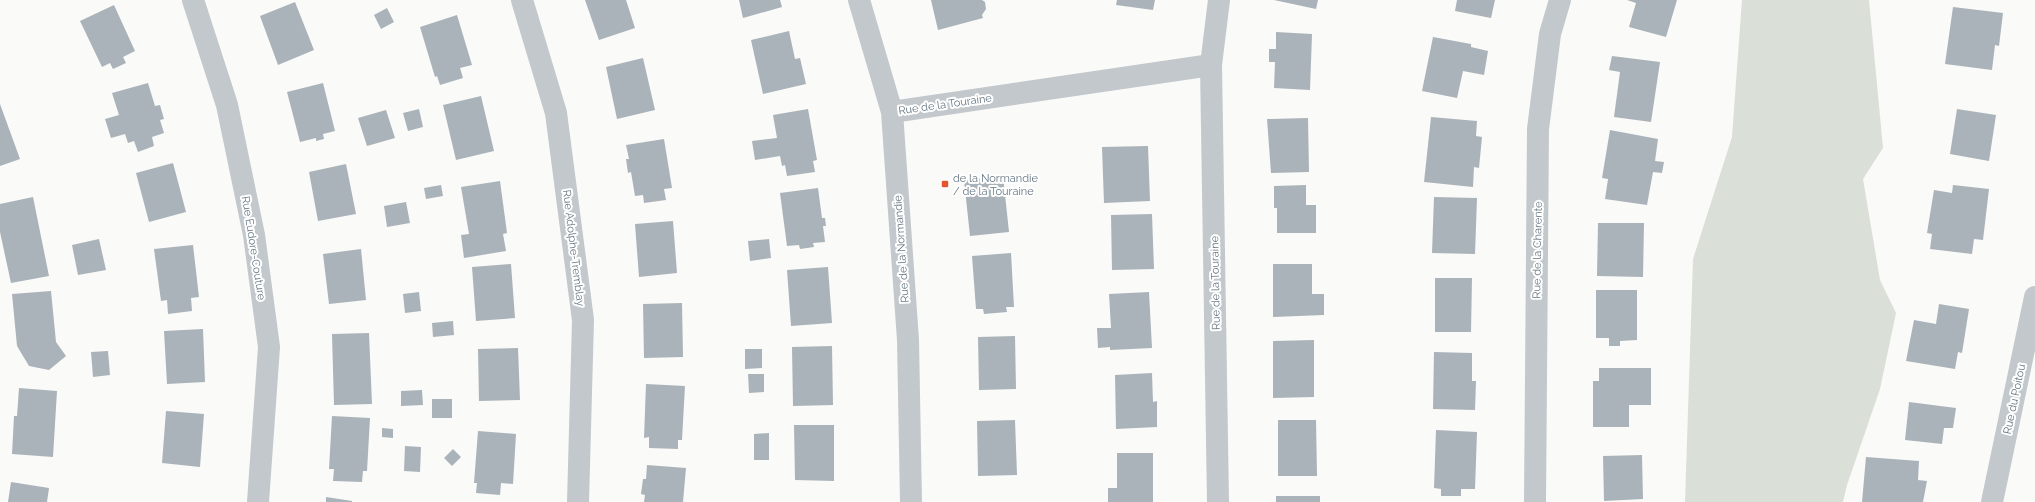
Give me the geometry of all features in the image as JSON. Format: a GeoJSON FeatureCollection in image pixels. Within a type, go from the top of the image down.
{"type":"FeatureCollection","features":[{"type":"Feature","properties":{"kind":"street","name":"Rue Eudore-Couture"},"geometry":{"type":"LineString","coordinates":[[193,0],[227,105],[254,235],[269,347],[258,502]]}},
{"type":"Feature","properties":{"kind":"street","name":"Rue Adolphe-Tremblay"},"geometry":{"type":"LineString","coordinates":[[522,0],[556,113],[583,320],[578,502]]}},
{"type":"Feature","properties":{"kind":"street","name":"Rue de la Normandie"},"geometry":{"type":"LineString","coordinates":[[859,0],[892,112],[908,340],[911,502]]}},
{"type":"Feature","properties":{"kind":"street","name":"Rue de la Touraine"},"geometry":{"type":"LineString","coordinates":[[1218,502],[1211,65],[1219,0]]}},
{"type":"Feature","properties":{"kind":"street","name":"Rue de la Charente"},"geometry":{"type":"LineString","coordinates":[[1535,502],[1538,129],[1550,34],[1560,0]]}},
{"type":"Feature","properties":{"kind":"street","name":"Rue de la Touraine"},"geometry":{"type":"LineString","coordinates":[[892,112],[1211,65]]}},
{"type":"Feature","properties":{"kind":"street","name":"Rue du Poitou"},"geometry":{"type":"LineString","coordinates":[[1992,502],[2035,296]]}},
{"type":"Feature","properties":{"kind":"shaded area"},"geometry":{"type":"Polygon","coordinates":[[[1742,0],[1869,0],[1883,148],[1863,179],[1880,280],[1896,313],[1880,389],[1847,485],[1843,502],[1685,502],[1693,259],[1732,137],[1742,0]]]}},
{"type":"Feature","properties":{"kind":"building"},"geometry":{"type":"Polygon","coordinates":[[[585,0],[626,0],[635,28],[599,40],[585,0]]]}},
{"type":"Feature","properties":{"kind":"building"},"geometry":{"type":"Polygon","coordinates":[[[739,0],[780,0],[782,7],[743,18],[739,0]]]}},
{"type":"Feature","properties":{"kind":"building"},"geometry":{"type":"Polygon","coordinates":[[[931,0],[982,0],[985,2],[986,9],[982,15],[983,18],[938,30],[931,0]]]}},
{"type":"Feature","properties":{"kind":"building"},"geometry":{"type":"Polygon","coordinates":[[[1117,0],[1155,0],[1153,10],[1116,5],[1117,0]]]}},
{"type":"Feature","properties":{"kind":"building"},"geometry":{"type":"Polygon","coordinates":[[[1274,0],[1318,0],[1316,9],[1274,0]]]}},
{"type":"Feature","properties":{"kind":"building"},"geometry":{"type":"Polygon","coordinates":[[[1457,0],[1495,0],[1491,18],[1455,11],[1457,0]]]}},
{"type":"Feature","properties":{"kind":"building"},"geometry":{"type":"Polygon","coordinates":[[[1627,0],[1677,0],[1666,37],[1629,27],[1636,3],[1627,0]]]}},
{"type":"Feature","properties":{"kind":"building"},"geometry":{"type":"Polygon","coordinates":[[[295,2],[314,50],[278,65],[260,16],[295,2]]]}},
{"type":"Feature","properties":{"kind":"building"},"geometry":{"type":"Polygon","coordinates":[[[114,5],[135,51],[123,57],[126,63],[113,69],[110,63],[102,67],[80,21],[114,5]]]}},
{"type":"Feature","properties":{"kind":"building"},"geometry":{"type":"Polygon","coordinates":[[[1953,7],[2003,13],[1999,46],[1995,45],[1992,70],[1945,64],[1953,7]]]}},
{"type":"Feature","properties":{"kind":"building"},"geometry":{"type":"Polygon","coordinates":[[[387,8],[394,22],[381,29],[374,15],[387,8]]]}},
{"type":"Feature","properties":{"kind":"building"},"geometry":{"type":"Polygon","coordinates":[[[457,15],[472,65],[460,68],[463,78],[440,85],[437,76],[435,77],[420,27],[457,15]]]}},
{"type":"Feature","properties":{"kind":"building"},"geometry":{"type":"Polygon","coordinates":[[[789,31],[795,59],[800,58],[806,84],[763,94],[751,40],[789,31]]]}},
{"type":"Feature","properties":{"kind":"building"},"geometry":{"type":"Polygon","coordinates":[[[1276,32],[1312,34],[1310,90],[1274,88],[1275,62],[1269,62],[1269,49],[1276,49],[1276,32]]]}},
{"type":"Feature","properties":{"kind":"building"},"geometry":{"type":"Polygon","coordinates":[[[1433,37],[1471,44],[1471,47],[1488,51],[1484,75],[1463,71],[1457,98],[1422,91],[1433,37]]]}},
{"type":"Feature","properties":{"kind":"building"},"geometry":{"type":"Polygon","coordinates":[[[1612,56],[1660,62],[1651,122],[1614,117],[1620,72],[1609,70],[1612,56]]]}},
{"type":"Feature","properties":{"kind":"building"},"geometry":{"type":"Polygon","coordinates":[[[643,58],[655,110],[617,119],[606,67],[643,58]]]}},
{"type":"Feature","properties":{"kind":"building"},"geometry":{"type":"Polygon","coordinates":[[[148,83],[155,106],[160,105],[164,119],[160,120],[164,133],[152,137],[154,146],[138,152],[134,141],[128,143],[125,134],[111,138],[105,119],[119,115],[112,93],[148,83]]]}},
{"type":"Feature","properties":{"kind":"building"},"geometry":{"type":"Polygon","coordinates":[[[323,83],[335,131],[323,134],[324,139],[316,141],[316,138],[300,142],[287,92],[323,83]]]}},
{"type":"Feature","properties":{"kind":"building"},"geometry":{"type":"Polygon","coordinates":[[[481,96],[494,151],[456,160],[443,105],[481,96]]]}},
{"type":"Feature","properties":{"kind":"building"},"geometry":{"type":"Polygon","coordinates":[[[0,104],[20,159],[0,166],[0,104]]]}},
{"type":"Feature","properties":{"kind":"building"},"geometry":{"type":"Polygon","coordinates":[[[419,109],[423,127],[408,131],[403,113],[419,109]]]}},
{"type":"Feature","properties":{"kind":"building"},"geometry":{"type":"Polygon","coordinates":[[[808,109],[817,160],[813,161],[815,172],[787,176],[785,165],[782,166],[780,156],[755,160],[752,141],[777,138],[773,115],[808,109]]]}},
{"type":"Feature","properties":{"kind":"building"},"geometry":{"type":"Polygon","coordinates":[[[1957,109],[1996,115],[1989,161],[1950,154],[1957,109]]]}},
{"type":"Feature","properties":{"kind":"building"},"geometry":{"type":"Polygon","coordinates":[[[386,110],[395,138],[367,146],[358,118],[386,110]]]}},
{"type":"Feature","properties":{"kind":"building"},"geometry":{"type":"Polygon","coordinates":[[[1431,117],[1477,121],[1476,136],[1482,137],[1479,168],[1474,167],[1473,187],[1424,182],[1431,117]]]}},
{"type":"Feature","properties":{"kind":"building"},"geometry":{"type":"Polygon","coordinates":[[[1308,118],[1309,172],[1271,173],[1267,119],[1308,118]]]}},
{"type":"Feature","properties":{"kind":"building"},"geometry":{"type":"Polygon","coordinates":[[[1610,130],[1658,139],[1655,161],[1664,162],[1662,173],[1653,172],[1647,205],[1605,199],[1608,179],[1602,178],[1610,130]]]}},
{"type":"Feature","properties":{"kind":"building"},"geometry":{"type":"Polygon","coordinates":[[[664,139],[672,188],[664,189],[666,200],[644,203],[643,195],[635,196],[631,172],[628,173],[626,159],[629,159],[626,145],[664,139]]]}},
{"type":"Feature","properties":{"kind":"building"},"geometry":{"type":"Polygon","coordinates":[[[1148,146],[1150,201],[1104,203],[1102,147],[1148,146]]]}},
{"type":"Feature","properties":{"kind":"building"},"geometry":{"type":"Polygon","coordinates":[[[173,163],[186,212],[149,222],[136,173],[173,163]]]}},
{"type":"Feature","properties":{"kind":"building"},"geometry":{"type":"Polygon","coordinates":[[[346,164],[356,214],[318,221],[309,172],[346,164]]]}},
{"type":"Feature","properties":{"kind":"building"},"geometry":{"type":"Polygon","coordinates":[[[1003,176],[1009,232],[970,236],[964,180],[1003,176]]]}},
{"type":"Feature","properties":{"kind":"building"},"geometry":{"type":"Polygon","coordinates":[[[500,181],[507,233],[503,234],[506,251],[464,258],[461,235],[469,234],[461,187],[500,181]]]}},
{"type":"Feature","properties":{"kind":"building"},"geometry":{"type":"Polygon","coordinates":[[[441,185],[443,196],[426,199],[424,188],[441,185]]]}},
{"type":"Feature","properties":{"kind":"building"},"geometry":{"type":"Polygon","coordinates":[[[1306,185],[1306,205],[1316,205],[1316,233],[1277,233],[1277,208],[1274,208],[1274,186],[1306,185]]]}},
{"type":"Feature","properties":{"kind":"building"},"geometry":{"type":"Polygon","coordinates":[[[1953,185],[1989,189],[1983,240],[1974,239],[1972,254],[1930,249],[1932,234],[1927,233],[1934,190],[1952,193],[1953,185]]]}},
{"type":"Feature","properties":{"kind":"building"},"geometry":{"type":"Polygon","coordinates":[[[818,188],[822,218],[825,218],[826,226],[823,226],[825,242],[813,243],[814,247],[800,249],[799,245],[787,246],[780,193],[818,188]]]}},
{"type":"Feature","properties":{"kind":"building"},"geometry":{"type":"Polygon","coordinates":[[[33,197],[49,276],[11,283],[0,232],[0,204],[33,197]]]}},
{"type":"Feature","properties":{"kind":"building"},"geometry":{"type":"Polygon","coordinates":[[[1434,197],[1477,198],[1475,254],[1432,253],[1434,197]]]}},
{"type":"Feature","properties":{"kind":"building"},"geometry":{"type":"Polygon","coordinates":[[[406,202],[410,223],[387,227],[384,206],[406,202]]]}},
{"type":"Feature","properties":{"kind":"building"},"geometry":{"type":"Polygon","coordinates":[[[1152,214],[1154,269],[1112,270],[1111,215],[1152,214]]]}},
{"type":"Feature","properties":{"kind":"building"},"geometry":{"type":"Polygon","coordinates":[[[673,221],[677,273],[639,277],[635,224],[673,221]]]}},
{"type":"Feature","properties":{"kind":"building"},"geometry":{"type":"Polygon","coordinates":[[[1598,223],[1644,223],[1643,277],[1597,276],[1598,223]]]}},
{"type":"Feature","properties":{"kind":"building"},"geometry":{"type":"Polygon","coordinates":[[[99,239],[106,270],[78,275],[72,245],[99,239]]]}},
{"type":"Feature","properties":{"kind":"building"},"geometry":{"type":"Polygon","coordinates":[[[769,239],[771,258],[750,261],[748,241],[769,239]]]}},
{"type":"Feature","properties":{"kind":"building"},"geometry":{"type":"Polygon","coordinates":[[[193,245],[199,297],[191,298],[192,311],[168,314],[167,300],[161,301],[154,249],[193,245]]]}},
{"type":"Feature","properties":{"kind":"building"},"geometry":{"type":"Polygon","coordinates":[[[361,249],[366,300],[329,304],[323,254],[361,249]]]}},
{"type":"Feature","properties":{"kind":"building"},"geometry":{"type":"Polygon","coordinates":[[[1011,253],[1014,307],[1006,307],[1007,312],[984,314],[983,309],[976,309],[972,256],[1011,253]]]}},
{"type":"Feature","properties":{"kind":"building"},"geometry":{"type":"Polygon","coordinates":[[[511,264],[515,318],[476,321],[472,267],[511,264]]]}},
{"type":"Feature","properties":{"kind":"building"},"geometry":{"type":"Polygon","coordinates":[[[1273,264],[1312,264],[1312,294],[1324,294],[1324,315],[1273,317],[1273,264]]]}},
{"type":"Feature","properties":{"kind":"building"},"geometry":{"type":"Polygon","coordinates":[[[828,267],[832,323],[791,326],[787,270],[828,267]]]}},
{"type":"Feature","properties":{"kind":"building"},"geometry":{"type":"Polygon","coordinates":[[[1435,278],[1472,278],[1471,332],[1435,332],[1435,278]]]}},
{"type":"Feature","properties":{"kind":"building"},"geometry":{"type":"Polygon","coordinates":[[[1596,290],[1637,290],[1637,340],[1620,341],[1620,346],[1609,346],[1609,338],[1596,338],[1596,290]]]}},
{"type":"Feature","properties":{"kind":"building"},"geometry":{"type":"Polygon","coordinates":[[[51,291],[56,342],[66,356],[49,370],[29,366],[17,346],[12,294],[51,291]]]}},
{"type":"Feature","properties":{"kind":"building"},"geometry":{"type":"Polygon","coordinates":[[[419,292],[421,311],[405,313],[403,294],[419,292]]]}},
{"type":"Feature","properties":{"kind":"building"},"geometry":{"type":"Polygon","coordinates":[[[1149,292],[1152,348],[1110,350],[1110,347],[1098,348],[1097,328],[1111,328],[1109,294],[1149,292]]]}},
{"type":"Feature","properties":{"kind":"building"},"geometry":{"type":"Polygon","coordinates":[[[682,303],[683,357],[644,358],[643,304],[682,303]]]}},
{"type":"Feature","properties":{"kind":"building"},"geometry":{"type":"Polygon","coordinates":[[[1939,304],[1969,309],[1962,353],[1958,352],[1955,369],[1906,361],[1914,320],[1936,324],[1939,304]]]}},
{"type":"Feature","properties":{"kind":"building"},"geometry":{"type":"Polygon","coordinates":[[[453,321],[454,335],[433,337],[432,323],[453,321]]]}},
{"type":"Feature","properties":{"kind":"building"},"geometry":{"type":"Polygon","coordinates":[[[203,329],[205,382],[167,384],[164,331],[203,329]]]}},
{"type":"Feature","properties":{"kind":"building"},"geometry":{"type":"Polygon","coordinates":[[[369,333],[372,404],[334,405],[332,334],[369,333]]]}},
{"type":"Feature","properties":{"kind":"building"},"geometry":{"type":"Polygon","coordinates":[[[1015,336],[1016,389],[979,390],[978,337],[1015,336]]]}},
{"type":"Feature","properties":{"kind":"building"},"geometry":{"type":"Polygon","coordinates":[[[1314,340],[1314,397],[1273,398],[1273,341],[1314,340]]]}},
{"type":"Feature","properties":{"kind":"building"},"geometry":{"type":"Polygon","coordinates":[[[832,346],[833,405],[793,406],[792,347],[832,346]]]}},
{"type":"Feature","properties":{"kind":"building"},"geometry":{"type":"Polygon","coordinates":[[[518,348],[520,400],[479,401],[478,349],[518,348]]]}},
{"type":"Feature","properties":{"kind":"building"},"geometry":{"type":"Polygon","coordinates":[[[745,349],[762,349],[762,368],[745,369],[745,349]]]}},
{"type":"Feature","properties":{"kind":"building"},"geometry":{"type":"Polygon","coordinates":[[[108,351],[110,375],[93,377],[91,352],[108,351]]]}},
{"type":"Feature","properties":{"kind":"building"},"geometry":{"type":"Polygon","coordinates":[[[1434,352],[1472,353],[1472,381],[1476,381],[1475,410],[1433,409],[1434,352]]]}},
{"type":"Feature","properties":{"kind":"building"},"geometry":{"type":"Polygon","coordinates":[[[1599,368],[1651,368],[1651,405],[1629,405],[1629,427],[1593,427],[1593,381],[1599,381],[1599,368]]]}},
{"type":"Feature","properties":{"kind":"building"},"geometry":{"type":"Polygon","coordinates":[[[1152,373],[1153,402],[1157,401],[1157,427],[1116,429],[1115,375],[1152,373]]]}},
{"type":"Feature","properties":{"kind":"building"},"geometry":{"type":"Polygon","coordinates":[[[748,374],[764,374],[764,392],[749,393],[748,374]]]}},
{"type":"Feature","properties":{"kind":"building"},"geometry":{"type":"Polygon","coordinates":[[[646,384],[685,386],[682,440],[678,440],[678,449],[649,448],[649,437],[644,438],[646,384]]]}},
{"type":"Feature","properties":{"kind":"building"},"geometry":{"type":"Polygon","coordinates":[[[19,388],[57,391],[53,457],[12,454],[14,416],[17,416],[19,388]]]}},
{"type":"Feature","properties":{"kind":"building"},"geometry":{"type":"Polygon","coordinates":[[[422,390],[423,405],[401,406],[401,391],[422,390]]]}},
{"type":"Feature","properties":{"kind":"building"},"geometry":{"type":"Polygon","coordinates":[[[432,399],[452,399],[452,418],[432,418],[432,399]]]}},
{"type":"Feature","properties":{"kind":"building"},"geometry":{"type":"Polygon","coordinates":[[[1909,402],[1956,408],[1953,428],[1944,428],[1942,444],[1905,440],[1909,402]]]}},
{"type":"Feature","properties":{"kind":"building"},"geometry":{"type":"Polygon","coordinates":[[[166,411],[204,414],[200,467],[162,463],[166,411]]]}},
{"type":"Feature","properties":{"kind":"building"},"geometry":{"type":"Polygon","coordinates":[[[332,416],[370,418],[367,471],[363,471],[362,482],[333,481],[334,469],[329,469],[332,416]]]}},
{"type":"Feature","properties":{"kind":"building"},"geometry":{"type":"Polygon","coordinates":[[[1015,420],[1017,475],[978,476],[977,421],[1015,420]]]}},
{"type":"Feature","properties":{"kind":"building"},"geometry":{"type":"Polygon","coordinates":[[[1278,420],[1316,420],[1317,476],[1278,476],[1278,420]]]}},
{"type":"Feature","properties":{"kind":"building"},"geometry":{"type":"Polygon","coordinates":[[[794,425],[834,425],[834,481],[795,480],[794,425]]]}},
{"type":"Feature","properties":{"kind":"building"},"geometry":{"type":"Polygon","coordinates":[[[382,428],[393,429],[393,438],[382,437],[382,428]]]}},
{"type":"Feature","properties":{"kind":"building"},"geometry":{"type":"Polygon","coordinates":[[[1436,430],[1477,432],[1475,489],[1461,489],[1461,496],[1441,496],[1441,489],[1434,488],[1436,430]]]}},
{"type":"Feature","properties":{"kind":"building"},"geometry":{"type":"Polygon","coordinates":[[[478,431],[516,434],[513,484],[501,483],[500,495],[476,493],[477,483],[474,483],[478,431]]]}},
{"type":"Feature","properties":{"kind":"building"},"geometry":{"type":"Polygon","coordinates":[[[769,433],[769,460],[754,460],[754,434],[769,433]]]}},
{"type":"Feature","properties":{"kind":"building"},"geometry":{"type":"Polygon","coordinates":[[[405,446],[421,447],[420,472],[404,471],[405,446]]]}},
{"type":"Feature","properties":{"kind":"building"},"geometry":{"type":"Polygon","coordinates":[[[453,449],[461,457],[452,466],[444,458],[453,449]]]}},
{"type":"Feature","properties":{"kind":"building"},"geometry":{"type":"Polygon","coordinates":[[[1117,453],[1153,453],[1153,502],[1108,502],[1108,488],[1117,488],[1117,453]]]}},
{"type":"Feature","properties":{"kind":"building"},"geometry":{"type":"Polygon","coordinates":[[[1642,455],[1643,499],[1604,501],[1603,456],[1642,455]]]}},
{"type":"Feature","properties":{"kind":"building"},"geometry":{"type":"Polygon","coordinates":[[[1866,457],[1919,461],[1918,480],[1927,481],[1923,502],[1862,502],[1866,457]]]}},
{"type":"Feature","properties":{"kind":"building"},"geometry":{"type":"Polygon","coordinates":[[[647,465],[686,468],[683,502],[644,502],[645,495],[641,494],[643,479],[646,479],[647,465]]]}},
{"type":"Feature","properties":{"kind":"building"},"geometry":{"type":"Polygon","coordinates":[[[11,482],[49,488],[47,502],[8,502],[11,482]]]}},
{"type":"Feature","properties":{"kind":"building"},"geometry":{"type":"Polygon","coordinates":[[[1276,496],[1320,496],[1320,502],[1276,502],[1276,496]]]}},
{"type":"Feature","properties":{"kind":"building"},"geometry":{"type":"Polygon","coordinates":[[[326,497],[352,501],[352,502],[326,502],[326,497]]]}},
{"type":"Feature","properties":{"kind":"place","name":"de la Normandie / de la Touraine"},"geometry":{"type":"Point","coordinates":[945,184]}}]}
